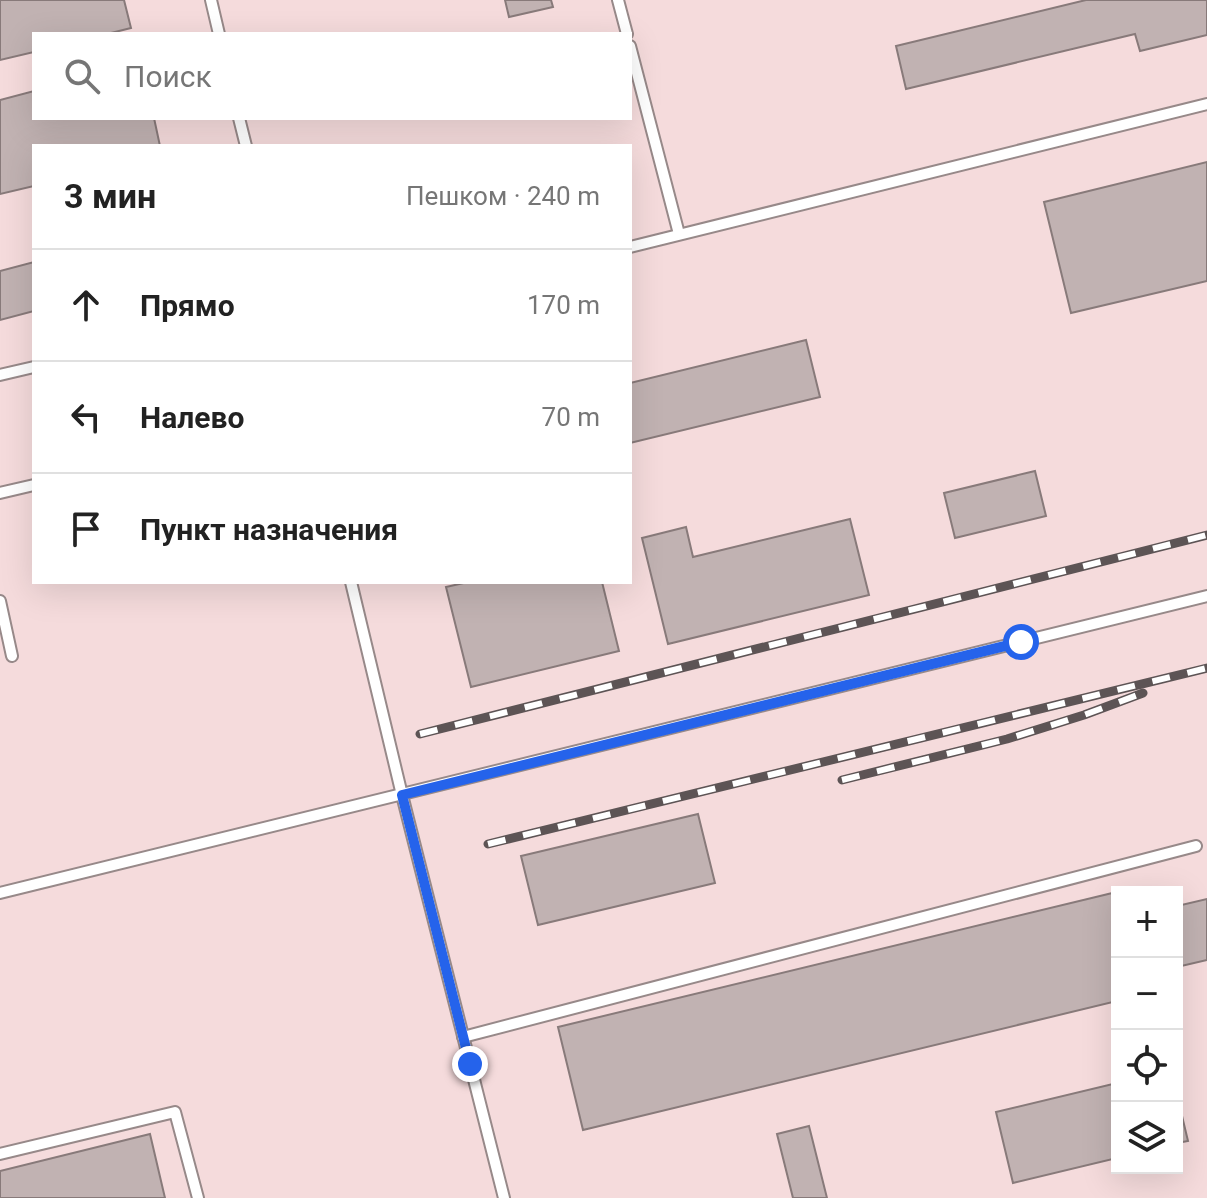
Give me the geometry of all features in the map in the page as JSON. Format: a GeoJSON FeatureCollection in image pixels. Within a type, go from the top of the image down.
{"type":"FeatureCollection","features":[{"type":"Feature","properties":{"kind":"lane"},"geometry":{"type":"LineString","coordinates":[[211,0],[219,32]]}},
{"type":"Feature","properties":{"kind":"lane"},"geometry":{"type":"LineString","coordinates":[[618,0],[626,32]]}},
{"type":"Feature","properties":{"kind":"lane"},"geometry":{"type":"LineString","coordinates":[[632,54],[679,234]]}},
{"type":"Feature","properties":{"kind":"lane"},"geometry":{"type":"LineString","coordinates":[[632,246],[1207,104]]}},
{"type":"Feature","properties":{"kind":"lane"},"geometry":{"type":"LineString","coordinates":[[240,120],[246,144]]}},
{"type":"Feature","properties":{"kind":"lane"},"geometry":{"type":"LineString","coordinates":[[0,375],[32,367]]}},
{"type":"Feature","properties":{"kind":"lane"},"geometry":{"type":"LineString","coordinates":[[0,493],[32,485]]}},
{"type":"Feature","properties":{"kind":"lane"},"geometry":{"type":"LineString","coordinates":[[351,584],[504,1198]]}},
{"type":"Feature","properties":{"kind":"lane"},"geometry":{"type":"LineString","coordinates":[[0,893],[1207,596]]}},
{"type":"Feature","properties":{"kind":"lane"},"geometry":{"type":"LineString","coordinates":[[0,601],[12,656]]}},
{"type":"Feature","properties":{"kind":"lane"},"geometry":{"type":"LineString","coordinates":[[463,1037],[1196,846]]}},
{"type":"Feature","properties":{"kind":"lane"},"geometry":{"type":"LineString","coordinates":[[0,1154],[175,1112],[198,1198]]}},
{"type":"Feature","properties":{"kind":"shaded area"},"geometry":{"type":"Polygon","coordinates":[[[0,0],[1207,0],[1207,1198],[0,1198],[0,0]]]}},
{"type":"Feature","properties":{"kind":"building"},"geometry":{"type":"Polygon","coordinates":[[[0,0],[124,0],[131,28],[115,32],[32,32],[32,52],[0,60],[0,0]]]}},
{"type":"Feature","properties":{"kind":"building"},"geometry":{"type":"Polygon","coordinates":[[[505,0],[551,0],[553,7],[509,17],[505,0]]]}},
{"type":"Feature","properties":{"kind":"building"},"geometry":{"type":"Polygon","coordinates":[[[1086,0],[1207,0],[1207,35],[1140,51],[1135,34],[906,89],[896,46],[1086,0]]]}},
{"type":"Feature","properties":{"kind":"building"},"geometry":{"type":"Polygon","coordinates":[[[32,92],[32,120],[154,120],[160,144],[32,144],[32,186],[0,194],[0,100],[32,92]]]}},
{"type":"Feature","properties":{"kind":"building"},"geometry":{"type":"Polygon","coordinates":[[[1207,162],[1207,281],[1071,313],[1044,202],[1207,162]]]}},
{"type":"Feature","properties":{"kind":"building"},"geometry":{"type":"Polygon","coordinates":[[[32,263],[32,312],[0,320],[0,271],[32,263]]]}},
{"type":"Feature","properties":{"kind":"building"},"geometry":{"type":"Polygon","coordinates":[[[806,340],[820,397],[632,443],[632,383],[806,340]]]}},
{"type":"Feature","properties":{"kind":"building"},"geometry":{"type":"Polygon","coordinates":[[[1035,471],[1046,516],[955,538],[944,493],[1035,471]]]}},
{"type":"Feature","properties":{"kind":"building"},"geometry":{"type":"Polygon","coordinates":[[[850,519],[869,595],[668,644],[642,538],[686,527],[693,557],[850,519]]]}},
{"type":"Feature","properties":{"kind":"building"},"geometry":{"type":"Polygon","coordinates":[[[459,584],[602,584],[619,651],[471,687],[446,587],[459,584]]]}},
{"type":"Feature","properties":{"kind":"building"},"geometry":{"type":"Polygon","coordinates":[[[698,814],[715,883],[538,925],[521,856],[698,814]]]}},
{"type":"Feature","properties":{"kind":"building"},"geometry":{"type":"Polygon","coordinates":[[[1111,893],[1111,1002],[583,1130],[558,1027],[1111,893]]]}},
{"type":"Feature","properties":{"kind":"building"},"geometry":{"type":"Polygon","coordinates":[[[1207,899],[1207,960],[1183,966],[1183,958],[1183,905],[1207,899]]]}},
{"type":"Feature","properties":{"kind":"building"},"geometry":{"type":"Polygon","coordinates":[[[1111,1084],[1111,1159],[1013,1183],[996,1112],[1111,1084]]]}},
{"type":"Feature","properties":{"kind":"building"},"geometry":{"type":"Polygon","coordinates":[[[1183,1120],[1188,1141],[1183,1142],[1183,1120]]]}},
{"type":"Feature","properties":{"kind":"building"},"geometry":{"type":"Polygon","coordinates":[[[809,1126],[827,1198],[793,1198],[777,1134],[809,1126]]]}},
{"type":"Feature","properties":{"kind":"building"},"geometry":{"type":"Polygon","coordinates":[[[150,1134],[165,1198],[0,1198],[0,1171],[150,1134]]]}},
{"type":"Feature","properties":{"kind":"railway"},"geometry":{"type":"LineString","coordinates":[[420,734],[1207,535]]}},
{"type":"Feature","properties":{"kind":"railway"},"geometry":{"type":"LineString","coordinates":[[488,844],[1207,668]]}},
{"type":"Feature","properties":{"kind":"railway"},"geometry":{"type":"LineString","coordinates":[[842,780],[1007,739],[1143,693]]}},
{"type":"Feature","properties":{"kind":"route"},"geometry":{"type":"LineString","coordinates":[[470,1064],[402,795],[1021,642]]}}]}
